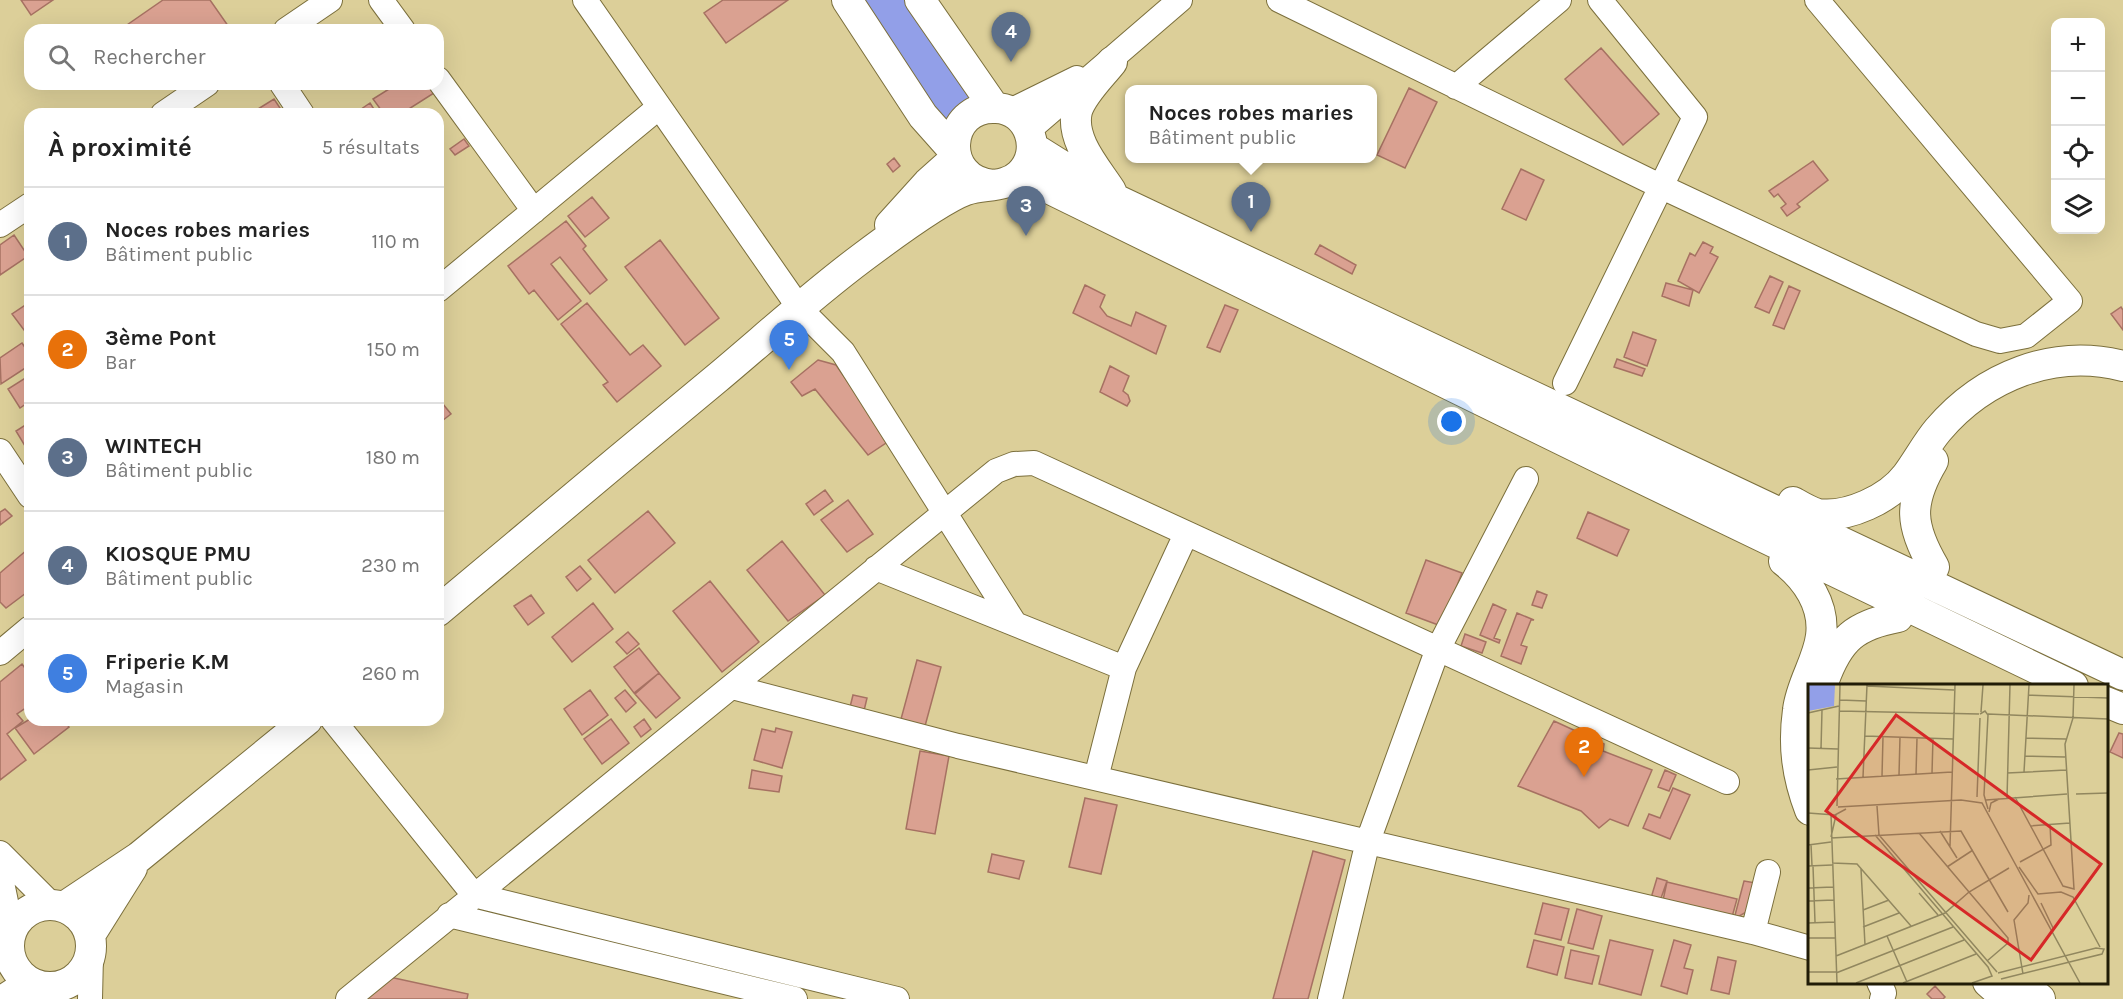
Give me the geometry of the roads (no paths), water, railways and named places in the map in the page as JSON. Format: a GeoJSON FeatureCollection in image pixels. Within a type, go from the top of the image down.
{"type":"FeatureCollection","features":[{"type":"Feature","properties":{"kind":"main road"},"geometry":{"type":"LineString","coordinates":[[847,0],[923,116],[956,155],[970,177],[981,183],[1006,181],[1044,186],[1595,456],[2069,684]]}},
{"type":"Feature","properties":{"kind":"main road"},"geometry":{"type":"LineString","coordinates":[[920,0],[1016,124],[1115,199],[2123,674]]}},
{"type":"Feature","properties":{"kind":"main road"},"geometry":{"type":"LineString","coordinates":[[1112,62],[1077,110],[1076,124],[1085,152],[1115,199]]}},
{"type":"Feature","properties":{"kind":"main road"},"geometry":{"type":"LineString","coordinates":[[862,258],[907,205],[956,155],[956,135],[964,121],[977,111],[1016,124]]}},
{"type":"Feature","properties":{"kind":"main road"},"geometry":{"type":"LineString","coordinates":[[444,606],[862,258],[948,199],[967,190],[1006,181],[1030,160],[1016,124]]}},
{"type":"Feature","properties":{"kind":"main road"},"geometry":{"type":"LineString","coordinates":[[1817,514],[1846,512],[1869,504],[1894,489],[1906,477],[1938,430],[1965,403],[1991,384],[2028,367],[2065,361],[2094,360],[2123,366]]}},
{"type":"Feature","properties":{"kind":"main road"},"geometry":{"type":"LineString","coordinates":[[1934,567],[1917,534],[1914,502],[1928,469],[1955,432],[2000,396],[2023,385],[2067,375],[2101,375],[2123,379]]}},
{"type":"Feature","properties":{"kind":"main road"},"geometry":{"type":"LineString","coordinates":[[1585,419],[1636,432],[1690,454],[1934,567],[2019,612],[2123,674]]}},
{"type":"Feature","properties":{"kind":"main road"},"geometry":{"type":"LineString","coordinates":[[1595,456],[1648,491],[1898,617],[2060,684]]}},
{"type":"Feature","properties":{"kind":"main road"},"geometry":{"type":"LineString","coordinates":[[1784,561],[1801,574],[1811,589],[1820,621],[1821,634],[1798,708],[1796,741],[1799,783],[1808,807]]}},
{"type":"Feature","properties":{"kind":"main road"},"geometry":{"type":"LineString","coordinates":[[1823,684],[1841,642],[1860,628],[1898,617]]}},
{"type":"Feature","properties":{"kind":"main road"},"geometry":{"type":"LineString","coordinates":[[44,990],[16,971],[7,950],[20,919],[31,910],[58,906],[139,858],[300,726]]}},
{"type":"Feature","properties":{"kind":"main road"},"geometry":{"type":"LineString","coordinates":[[5,999],[61,986],[74,980],[85,969],[90,945],[139,858]]}},
{"type":"Feature","properties":{"kind":"main road"},"geometry":{"type":"LineString","coordinates":[[58,906],[83,921],[90,945]]}},
{"type":"Feature","properties":{"kind":"main road"},"geometry":{"type":"LineString","coordinates":[[1990,984],[2007,999]]}},
{"type":"Feature","properties":{"kind":"main road"},"geometry":{"type":"LineString","coordinates":[[2022,984],[2040,999]]}},
{"type":"Feature","properties":{"kind":"street"},"geometry":{"type":"LineString","coordinates":[[295,24],[330,0]]}},
{"type":"Feature","properties":{"kind":"street"},"geometry":{"type":"LineString","coordinates":[[381,0],[399,24]]}},
{"type":"Feature","properties":{"kind":"street"},"geometry":{"type":"LineString","coordinates":[[585,0],[800,309],[843,352],[1015,624]]}},
{"type":"Feature","properties":{"kind":"street"},"geometry":{"type":"LineString","coordinates":[[1279,0],[1662,187],[1976,334],[2000,341],[2026,336],[2070,301],[1817,0]]}},
{"type":"Feature","properties":{"kind":"street"},"geometry":{"type":"LineString","coordinates":[[1456,87],[1559,0]]}},
{"type":"Feature","properties":{"kind":"street"},"geometry":{"type":"LineString","coordinates":[[1565,383],[1695,117],[1600,0]]}},
{"type":"Feature","properties":{"kind":"street"},"geometry":{"type":"LineString","coordinates":[[1016,124],[1112,62],[1166,5]]}},
{"type":"Feature","properties":{"kind":"street"},"geometry":{"type":"LineString","coordinates":[[444,87],[534,211]]}},
{"type":"Feature","properties":{"kind":"street"},"geometry":{"type":"LineString","coordinates":[[172,108],[198,90]]}},
{"type":"Feature","properties":{"kind":"street"},"geometry":{"type":"LineString","coordinates":[[286,90],[298,108]]}},
{"type":"Feature","properties":{"kind":"street"},"geometry":{"type":"LineString","coordinates":[[444,285],[658,108]]}},
{"type":"Feature","properties":{"kind":"street"},"geometry":{"type":"LineString","coordinates":[[0,225],[24,215]]}},
{"type":"Feature","properties":{"kind":"street"},"geometry":{"type":"LineString","coordinates":[[0,451],[24,487]]}},
{"type":"Feature","properties":{"kind":"street"},"geometry":{"type":"LineString","coordinates":[[348,999],[996,471],[1014,464],[1034,463],[1437,651],[1727,782]]}},
{"type":"Feature","properties":{"kind":"street"},"geometry":{"type":"LineString","coordinates":[[1330,999],[1368,842],[1437,651],[1526,479]]}},
{"type":"Feature","properties":{"kind":"street"},"geometry":{"type":"LineString","coordinates":[[1096,778],[1124,668],[1186,534]]}},
{"type":"Feature","properties":{"kind":"street"},"geometry":{"type":"LineString","coordinates":[[876,568],[1124,668]]}},
{"type":"Feature","properties":{"kind":"street"},"geometry":{"type":"LineString","coordinates":[[0,653],[24,633]]}},
{"type":"Feature","properties":{"kind":"street"},"geometry":{"type":"LineString","coordinates":[[732,687],[958,746],[1753,932],[1808,948]]}},
{"type":"Feature","properties":{"kind":"street"},"geometry":{"type":"LineString","coordinates":[[338,726],[474,895],[897,999]]}},
{"type":"Feature","properties":{"kind":"street"},"geometry":{"type":"LineString","coordinates":[[0,853],[58,906]]}},
{"type":"Feature","properties":{"kind":"street"},"geometry":{"type":"LineString","coordinates":[[1753,932],[1768,872]]}},
{"type":"Feature","properties":{"kind":"street"},"geometry":{"type":"LineString","coordinates":[[0,873],[7,950]]}},
{"type":"Feature","properties":{"kind":"street"},"geometry":{"type":"LineString","coordinates":[[449,915],[795,999]]}},
{"type":"Feature","properties":{"kind":"street"},"geometry":{"type":"LineString","coordinates":[[90,945],[90,999]]}},
{"type":"Feature","properties":{"kind":"street"},"geometry":{"type":"LineString","coordinates":[[1880,984],[1884,993],[1882,999]]}},
{"type":"Feature","properties":{"kind":"place","name":"KIOSQUE PMU"},"geometry":{"type":"Point","coordinates":[1011,62]}},
{"type":"Feature","properties":{"kind":"place","name":"Noces robes maries"},"geometry":{"type":"Point","coordinates":[1251,232]}},
{"type":"Feature","properties":{"kind":"place","name":"WINTECH"},"geometry":{"type":"Point","coordinates":[1026,236]}},
{"type":"Feature","properties":{"kind":"place","name":"Friperie K.M"},"geometry":{"type":"Point","coordinates":[789,370]}},
{"type":"Feature","properties":{"kind":"place","name":"3ème Pont"},"geometry":{"type":"Point","coordinates":[1584,777]}}]}
